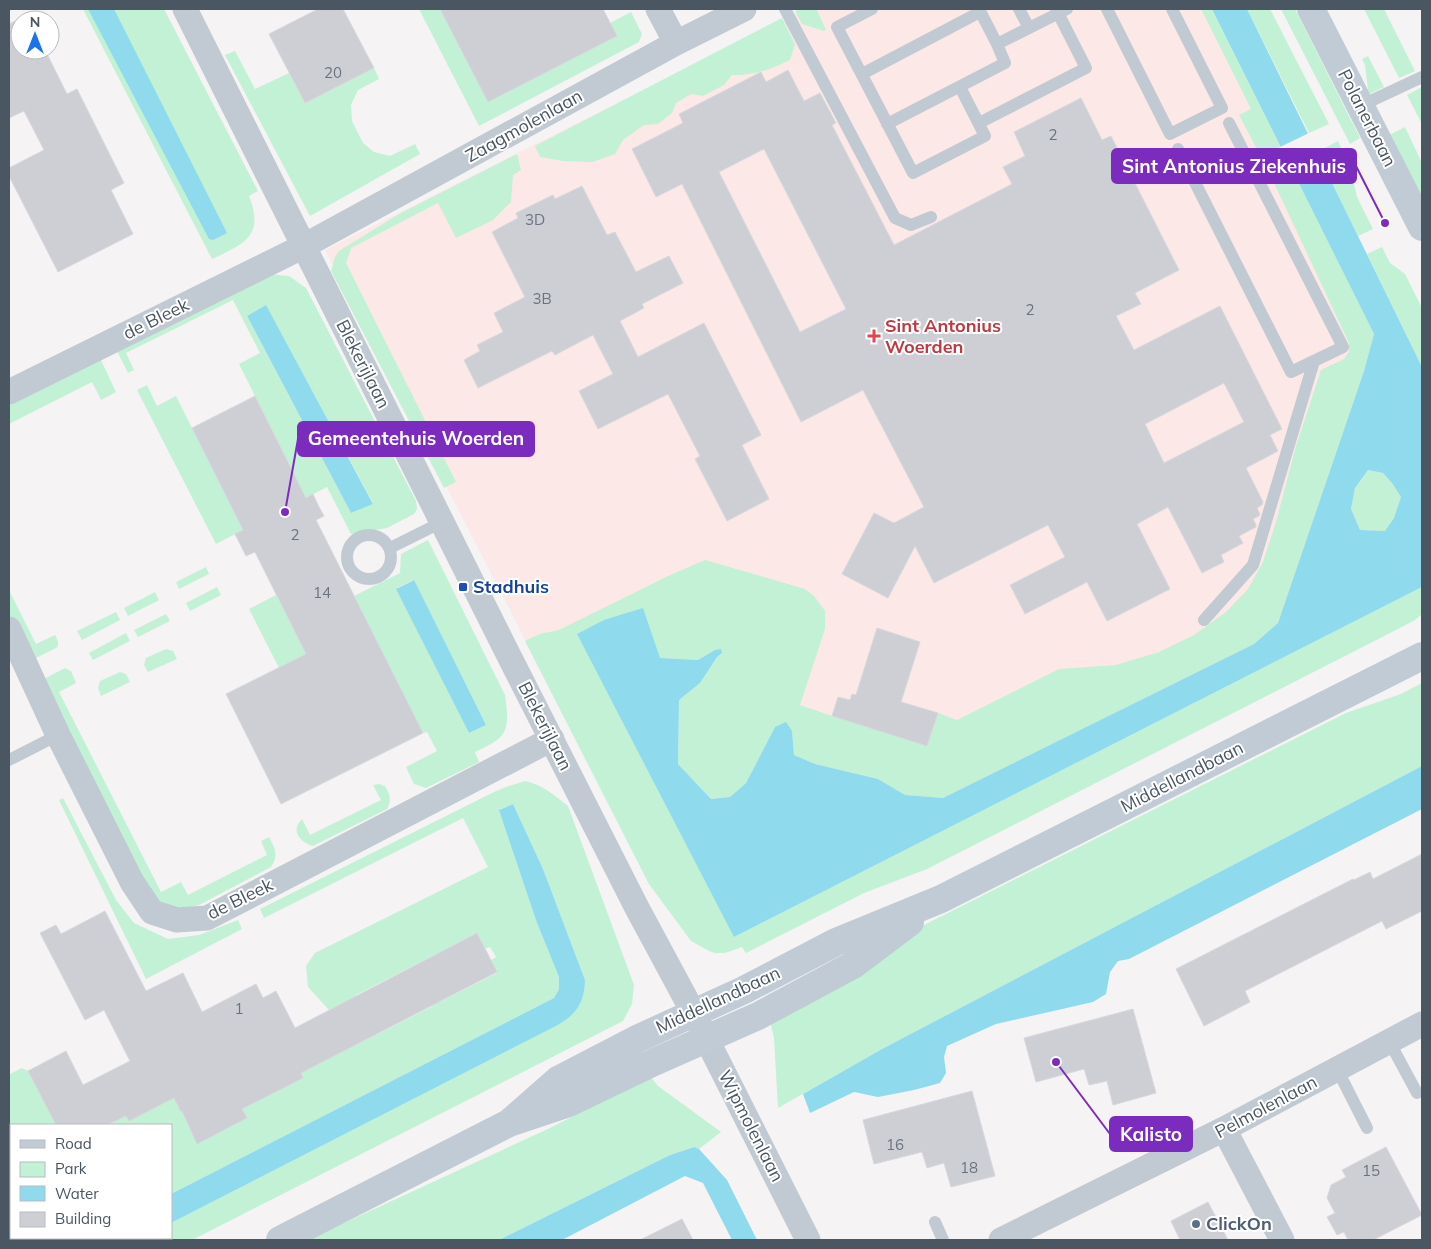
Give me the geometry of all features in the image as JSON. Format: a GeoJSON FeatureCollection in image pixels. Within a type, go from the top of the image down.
{"type":"FeatureCollection","features":[{"type":"Feature","properties":{"kind":"main road","name":"Polanerbaan"},"geometry":{"type":"LineString","coordinates":[[1311,9],[1360,106],[1419,214]]}},
{"type":"Feature","properties":{"kind":"main road","name":"Middellandbaan"},"geometry":{"type":"LineString","coordinates":[[509,1124],[558,1080],[639,1038],[744,990],[836,942],[941,899],[1422,656]]}},
{"type":"Feature","properties":{"kind":"main road","name":"Middellandbaan"},"geometry":{"type":"LineString","coordinates":[[280,1240],[509,1124],[569,1103],[652,1063],[758,1016],[853,965],[941,899]]}},
{"type":"Feature","properties":{"kind":"street","name":"Blekerijlaan"},"geometry":{"type":"LineString","coordinates":[[185,9],[442,522],[638,908],[693,1012]]}},
{"type":"Feature","properties":{"kind":"street"},"geometry":{"type":"LineString","coordinates":[[658,9],[676,43]]}},
{"type":"Feature","properties":{"kind":"street","name":"Zaagmolenlaan"},"geometry":{"type":"LineString","coordinates":[[304,246],[676,43],[744,9]]}},
{"type":"Feature","properties":{"kind":"street","name":"de Bleek"},"geometry":{"type":"LineString","coordinates":[[9,392],[304,246]]}},
{"type":"Feature","properties":{"kind":"street","name":"de Bleek"},"geometry":{"type":"LineString","coordinates":[[9,629],[58,735],[132,882],[152,912],[177,920],[207,918],[552,739]]}},
{"type":"Feature","properties":{"kind":"street","name":"Wipmolenlaan"},"geometry":{"type":"LineString","coordinates":[[693,1012],[808,1240]]}},
{"type":"Feature","properties":{"kind":"street","name":"Pelmolenlaan"},"geometry":{"type":"LineString","coordinates":[[1014,1237],[1422,1024]]}},
{"type":"Feature","properties":{"kind":"street"},"geometry":{"type":"LineString","coordinates":[[1224,1129],[1282,1240]]}},
{"type":"Feature","properties":{"kind":"lane"},"geometry":{"type":"LineString","coordinates":[[785,9],[895,218],[911,225],[932,217]]}},
{"type":"Feature","properties":{"kind":"lane"},"geometry":{"type":"LineString","coordinates":[[872,9],[837,26],[913,173],[985,136],[960,87]]}},
{"type":"Feature","properties":{"kind":"lane"},"geometry":{"type":"LineString","coordinates":[[1019,9],[1029,28]]}},
{"type":"Feature","properties":{"kind":"lane"},"geometry":{"type":"LineString","coordinates":[[1106,9],[1170,134],[1222,108],[1172,9]]}},
{"type":"Feature","properties":{"kind":"lane"},"geometry":{"type":"LineString","coordinates":[[979,123],[1086,68],[1060,10],[997,44]]}},
{"type":"Feature","properties":{"kind":"lane"},"geometry":{"type":"LineString","coordinates":[[862,74],[979,11],[997,44],[1005,63],[887,124]]}},
{"type":"Feature","properties":{"kind":"lane"},"geometry":{"type":"LineString","coordinates":[[1360,106],[1422,77]]}},
{"type":"Feature","properties":{"kind":"lane"},"geometry":{"type":"LineString","coordinates":[[1178,149],[1291,372],[1343,347],[1229,123]]}},
{"type":"Feature","properties":{"kind":"lane"},"geometry":{"type":"LineString","coordinates":[[1204,620],[1253,565],[1314,361]]}},
{"type":"Feature","properties":{"kind":"lane"},"geometry":{"type":"LineString","coordinates":[[390,548],[442,522]]}},
{"type":"Feature","properties":{"kind":"lane"},"geometry":{"type":"LineString","coordinates":[[9,760],[58,735]]}},
{"type":"Feature","properties":{"kind":"lane"},"geometry":{"type":"LineString","coordinates":[[1389,1041],[1417,1093]]}},
{"type":"Feature","properties":{"kind":"lane"},"geometry":{"type":"LineString","coordinates":[[1337,1069],[1367,1128]]}},
{"type":"Feature","properties":{"kind":"lane"},"geometry":{"type":"LineString","coordinates":[[935,1222],[943,1240]]}},
{"type":"Feature","properties":{"kind":"shaded area","name":"Sint Antonius Woerden"},"geometry":{"type":"Polygon","coordinates":[[[804,9],[1216,9],[1422,423],[1422,556],[950,811],[551,690],[325,250],[804,9]]]}},
{"type":"Feature","properties":{"kind":"green space"},"geometry":{"type":"Polygon","coordinates":[[[83,9],[164,9],[258,191],[249,196],[253,210],[253,230],[242,243],[212,259],[83,9]]]}},
{"type":"Feature","properties":{"kind":"green space"},"geometry":{"type":"Polygon","coordinates":[[[419,9],[440,9],[488,102],[610,23],[631,12],[642,34],[639,42],[479,126],[419,9]]]}},
{"type":"Feature","properties":{"kind":"green space"},"geometry":{"type":"Polygon","coordinates":[[[800,9],[820,9],[817,10],[826,30],[802,24],[795,11],[800,9]]]}},
{"type":"Feature","properties":{"kind":"green space"},"geometry":{"type":"Polygon","coordinates":[[[1201,9],[1212,9],[1374,334],[1364,371],[1278,623],[1254,644],[943,798],[904,795],[878,779],[815,764],[794,755],[792,731],[775,727],[746,783],[730,797],[711,799],[678,764],[679,700],[700,683],[717,657],[722,653],[715,650],[698,660],[660,658],[604,620],[734,937],[1422,587],[1422,614],[1398,629],[927,869],[864,893],[746,953],[742,947],[725,953],[709,951],[691,941],[649,884],[525,641],[540,634],[559,630],[666,577],[705,560],[805,589],[814,596],[825,611],[825,629],[800,705],[927,746],[938,713],[957,720],[1059,669],[1116,665],[1159,652],[1194,635],[1226,612],[1248,589],[1263,562],[1276,522],[1296,446],[1321,370],[1344,359],[1349,352],[1349,343],[1268,170],[1239,115],[1251,109],[1201,9]]]}},
{"type":"Feature","properties":{"kind":"green space"},"geometry":{"type":"Polygon","coordinates":[[[1247,9],[1270,9],[1329,124],[1309,133],[1247,9]]]}},
{"type":"Feature","properties":{"kind":"green space"},"geometry":{"type":"Polygon","coordinates":[[[1281,9],[1295,9],[1360,138],[1350,144],[1281,9]]]}},
{"type":"Feature","properties":{"kind":"green space"},"geometry":{"type":"Polygon","coordinates":[[[1364,9],[1384,9],[1415,71],[1399,78],[1364,9]]]}},
{"type":"Feature","properties":{"kind":"green space"},"geometry":{"type":"Polygon","coordinates":[[[782,18],[795,44],[790,60],[762,71],[732,75],[724,85],[703,96],[691,94],[676,103],[672,113],[658,124],[644,125],[623,140],[615,154],[593,162],[563,161],[540,157],[535,146],[782,18]]]}},
{"type":"Feature","properties":{"kind":"green space"},"geometry":{"type":"Polygon","coordinates":[[[235,51],[255,89],[289,73],[305,103],[374,68],[379,79],[358,90],[351,105],[352,121],[363,143],[374,152],[390,156],[415,144],[420,154],[310,216],[225,55],[235,51]]]}},
{"type":"Feature","properties":{"kind":"green space"},"geometry":{"type":"Polygon","coordinates":[[[1368,56],[1384,87],[1369,94],[1365,65],[1362,59],[1368,56]]]}},
{"type":"Feature","properties":{"kind":"green space"},"geometry":{"type":"Polygon","coordinates":[[[1422,87],[1422,124],[1407,95],[1422,87]]]}},
{"type":"Feature","properties":{"kind":"green space"},"geometry":{"type":"Polygon","coordinates":[[[1405,127],[1422,163],[1422,195],[1420,196],[1389,135],[1405,127]]]}},
{"type":"Feature","properties":{"kind":"green space"},"geometry":{"type":"Polygon","coordinates":[[[1338,141],[1350,167],[1357,197],[1373,229],[1358,236],[1317,152],[1338,141]]]}},
{"type":"Feature","properties":{"kind":"green space"},"geometry":{"type":"Polygon","coordinates":[[[517,154],[521,170],[513,175],[511,202],[493,220],[456,238],[438,203],[351,248],[346,263],[456,482],[444,488],[331,271],[339,251],[399,214],[517,154]]]}},
{"type":"Feature","properties":{"kind":"green space"},"geometry":{"type":"Polygon","coordinates":[[[1382,247],[1390,263],[1405,274],[1422,308],[1422,367],[1367,254],[1382,247]]]}},
{"type":"Feature","properties":{"kind":"green space"},"geometry":{"type":"Polygon","coordinates":[[[268,274],[289,276],[306,288],[416,501],[417,509],[414,514],[387,528],[351,534],[327,487],[306,498],[239,364],[260,353],[233,300],[126,353],[134,370],[128,373],[116,349],[268,274]],[[266,306],[247,316],[351,513],[373,503],[266,306]]]}},
{"type":"Feature","properties":{"kind":"green space"},"geometry":{"type":"Polygon","coordinates":[[[100,358],[116,392],[101,400],[92,382],[9,424],[9,405],[100,358]]]}},
{"type":"Feature","properties":{"kind":"green space"},"geometry":{"type":"Polygon","coordinates":[[[147,385],[157,406],[176,396],[243,530],[216,544],[137,390],[147,385]]]}},
{"type":"Feature","properties":{"kind":"green space"},"geometry":{"type":"Polygon","coordinates":[[[1368,470],[1383,473],[1401,497],[1394,518],[1385,531],[1360,530],[1351,509],[1355,488],[1368,470]]]}},
{"type":"Feature","properties":{"kind":"green space"},"geometry":{"type":"Polygon","coordinates":[[[428,540],[505,695],[507,717],[504,731],[494,742],[475,752],[479,762],[426,788],[414,784],[406,767],[437,751],[427,732],[423,733],[354,596],[400,573],[401,554],[428,540]],[[413,580],[397,588],[469,733],[486,725],[413,580]]]}},
{"type":"Feature","properties":{"kind":"green space"},"geometry":{"type":"Polygon","coordinates":[[[206,567],[209,574],[179,589],[176,582],[206,567]]]}},
{"type":"Feature","properties":{"kind":"green space"},"geometry":{"type":"Polygon","coordinates":[[[217,587],[221,595],[190,611],[186,603],[217,587]]]}},
{"type":"Feature","properties":{"kind":"green space"},"geometry":{"type":"Polygon","coordinates":[[[9,590],[36,644],[55,635],[58,641],[56,648],[30,661],[9,617],[9,590]]]}},
{"type":"Feature","properties":{"kind":"green space"},"geometry":{"type":"Polygon","coordinates":[[[155,592],[159,600],[128,616],[124,608],[155,592]]]}},
{"type":"Feature","properties":{"kind":"green space"},"geometry":{"type":"Polygon","coordinates":[[[276,595],[306,654],[279,668],[249,609],[276,595]]]}},
{"type":"Feature","properties":{"kind":"green space"},"geometry":{"type":"Polygon","coordinates":[[[116,612],[120,620],[82,640],[77,631],[116,612]]]}},
{"type":"Feature","properties":{"kind":"green space"},"geometry":{"type":"Polygon","coordinates":[[[166,614],[170,621],[138,637],[134,630],[166,614]]]}},
{"type":"Feature","properties":{"kind":"green space"},"geometry":{"type":"Polygon","coordinates":[[[126,633],[130,641],[93,660],[89,653],[126,633]]]}},
{"type":"Feature","properties":{"kind":"green space"},"geometry":{"type":"Polygon","coordinates":[[[166,649],[173,651],[177,659],[148,672],[144,665],[146,658],[166,649]]]}},
{"type":"Feature","properties":{"kind":"green space"},"geometry":{"type":"Polygon","coordinates":[[[65,668],[71,671],[76,683],[59,692],[161,892],[181,882],[188,895],[267,855],[261,841],[269,837],[275,852],[275,859],[271,867],[199,905],[191,907],[174,907],[151,897],[40,681],[65,668]]]}},
{"type":"Feature","properties":{"kind":"green space"},"geometry":{"type":"Polygon","coordinates":[[[120,672],[126,674],[130,682],[101,696],[98,688],[100,681],[120,672]]]}},
{"type":"Feature","properties":{"kind":"green space"},"geometry":{"type":"Polygon","coordinates":[[[1422,683],[1422,766],[882,1049],[778,1108],[774,1038],[769,1017],[912,931],[1346,713],[1401,694],[1422,683]]]}},
{"type":"Feature","properties":{"kind":"green space"},"geometry":{"type":"Polygon","coordinates":[[[525,781],[531,783],[553,794],[568,806],[634,985],[632,1004],[623,1021],[192,1240],[137,1240],[172,1239],[172,1222],[554,1027],[573,1014],[583,996],[585,980],[543,869],[513,804],[500,809],[537,923],[559,977],[559,989],[554,998],[172,1193],[172,1124],[109,1124],[126,1116],[129,1121],[211,1079],[180,1111],[182,1111],[198,1143],[247,1118],[237,1104],[296,1064],[312,1067],[369,1038],[374,1031],[376,1035],[433,1006],[431,1002],[438,998],[440,1002],[497,973],[491,960],[496,957],[490,947],[485,949],[477,933],[356,995],[358,999],[349,1000],[329,1010],[308,987],[306,966],[315,953],[488,867],[463,818],[264,918],[260,909],[509,786],[525,781]]]}},
{"type":"Feature","properties":{"kind":"green space"},"geometry":{"type":"Polygon","coordinates":[[[373,785],[385,786],[389,795],[390,802],[387,809],[313,846],[304,842],[298,836],[298,823],[302,819],[310,835],[381,800],[373,785]]]}},
{"type":"Feature","properties":{"kind":"green space"},"geometry":{"type":"Polygon","coordinates":[[[63,798],[116,900],[134,923],[168,939],[199,935],[238,920],[242,929],[146,979],[59,800],[63,798]]]}},
{"type":"Feature","properties":{"kind":"green space"},"geometry":{"type":"Polygon","coordinates":[[[22,1068],[28,1071],[55,1124],[10,1124],[10,1142],[9,1071],[10,1074],[22,1068]]]}},
{"type":"Feature","properties":{"kind":"green space"},"geometry":{"type":"Polygon","coordinates":[[[651,1077],[658,1086],[721,1132],[699,1149],[693,1147],[670,1155],[499,1240],[307,1240],[550,1128],[651,1077]]]}},
{"type":"Feature","properties":{"kind":"water"},"geometry":{"type":"Polygon","coordinates":[[[88,9],[114,9],[227,233],[213,240],[209,239],[88,9]]]}},
{"type":"Feature","properties":{"kind":"water"},"geometry":{"type":"Polygon","coordinates":[[[1212,9],[1247,9],[1422,367],[1422,587],[734,937],[577,634],[604,620],[643,608],[660,658],[698,660],[715,650],[721,649],[722,653],[717,657],[700,683],[679,700],[678,764],[711,799],[730,797],[746,783],[775,727],[786,722],[792,731],[794,755],[815,764],[878,779],[905,795],[943,798],[1254,644],[1278,623],[1364,371],[1374,334],[1212,9]],[[1368,470],[1355,488],[1351,509],[1360,530],[1385,531],[1394,518],[1401,497],[1383,473],[1368,470]]]}},
{"type":"Feature","properties":{"kind":"water"},"geometry":{"type":"Polygon","coordinates":[[[266,305],[373,504],[351,513],[247,316],[266,305]]]}},
{"type":"Feature","properties":{"kind":"water"},"geometry":{"type":"Polygon","coordinates":[[[414,580],[486,725],[469,733],[396,589],[414,580]]]}},
{"type":"Feature","properties":{"kind":"water"},"geometry":{"type":"Polygon","coordinates":[[[1422,766],[1422,809],[1129,959],[1118,961],[1110,972],[1106,994],[1093,1002],[996,1024],[947,1046],[944,1057],[946,1073],[940,1083],[878,1097],[854,1092],[810,1113],[803,1094],[882,1049],[1422,766]]]}},
{"type":"Feature","properties":{"kind":"water"},"geometry":{"type":"Polygon","coordinates":[[[513,804],[543,869],[585,980],[583,996],[577,1009],[567,1019],[554,1027],[172,1222],[172,1193],[554,998],[559,989],[559,977],[537,923],[499,810],[513,804]]]}},
{"type":"Feature","properties":{"kind":"water"},"geometry":{"type":"Polygon","coordinates":[[[694,1147],[699,1149],[727,1180],[757,1240],[732,1240],[703,1183],[685,1176],[562,1240],[499,1240],[670,1155],[694,1147]]]}},
{"type":"Feature","properties":{"kind":"pier"},"geometry":{"type":"Polygon","coordinates":[[[1309,133],[1317,152],[1287,166],[1278,148],[1309,133]]]}},
{"type":"Feature","properties":{"kind":"building"},"geometry":{"type":"Polygon","coordinates":[[[318,9],[343,9],[374,68],[305,103],[269,34],[318,9]]]}},
{"type":"Feature","properties":{"kind":"building"},"geometry":{"type":"Polygon","coordinates":[[[440,9],[603,9],[617,36],[488,102],[440,9]]]}},
{"type":"Feature","properties":{"kind":"building"},"geometry":{"type":"Polygon","coordinates":[[[9,24],[10,60],[50,60],[67,94],[77,89],[124,183],[111,190],[133,234],[58,272],[9,176],[9,168],[44,150],[24,111],[9,118],[9,24]]]}},
{"type":"Feature","properties":{"kind":"building"},"geometry":{"type":"Polygon","coordinates":[[[788,70],[804,101],[820,93],[836,123],[832,125],[894,245],[1012,184],[1003,167],[1025,156],[1014,132],[1081,98],[1102,140],[1111,136],[1179,270],[1135,293],[1141,304],[1116,316],[1134,350],[1220,306],[1282,429],[1270,435],[1278,451],[1246,468],[1263,502],[1257,508],[1259,516],[1253,519],[1256,527],[1239,536],[1243,543],[1221,555],[1224,562],[1202,573],[1168,507],[1137,524],[1170,589],[1107,621],[1087,582],[1025,614],[1010,585],[1065,557],[1048,525],[934,583],[915,546],[888,598],[842,574],[874,513],[894,523],[924,507],[863,390],[801,422],[682,184],[656,197],[632,149],[683,123],[679,114],[761,72],[766,82],[788,70]],[[764,149],[719,172],[800,332],[846,309],[764,149]],[[1224,383],[1145,424],[1164,463],[1244,422],[1224,383]]]}},
{"type":"Feature","properties":{"kind":"building"},"geometry":{"type":"Polygon","coordinates":[[[582,186],[607,235],[615,232],[636,272],[669,256],[683,283],[642,304],[644,308],[620,321],[638,357],[704,323],[761,435],[742,445],[769,499],[727,521],[695,459],[700,456],[668,394],[598,429],[579,391],[613,374],[593,335],[555,355],[552,351],[478,388],[464,360],[480,351],[477,345],[503,332],[494,313],[525,297],[492,232],[518,218],[516,213],[553,195],[555,199],[582,186]]]}},
{"type":"Feature","properties":{"kind":"building"},"geometry":{"type":"Polygon","coordinates":[[[255,396],[306,498],[313,494],[324,516],[316,520],[423,733],[281,804],[226,694],[306,654],[255,552],[246,556],[235,534],[243,530],[192,428],[255,396]]]}},
{"type":"Feature","properties":{"kind":"building"},"geometry":{"type":"Polygon","coordinates":[[[877,628],[920,642],[901,702],[938,713],[927,746],[832,716],[838,697],[850,700],[852,694],[856,695],[877,628]]]}},
{"type":"Feature","properties":{"kind":"building"},"geometry":{"type":"Polygon","coordinates":[[[1422,854],[1422,911],[1386,929],[1382,921],[1245,991],[1250,1002],[1204,1026],[1176,969],[1353,879],[1370,872],[1373,879],[1422,854]]]}},
{"type":"Feature","properties":{"kind":"building"},"geometry":{"type":"Polygon","coordinates":[[[105,911],[146,991],[183,973],[202,1012],[256,984],[263,998],[276,991],[295,1028],[477,933],[497,972],[301,1073],[303,1078],[242,1109],[247,1118],[197,1144],[174,1098],[129,1121],[126,1116],[109,1124],[55,1124],[28,1071],[66,1051],[83,1085],[130,1061],[104,1010],[85,1020],[40,933],[56,925],[61,934],[105,911]]]}},
{"type":"Feature","properties":{"kind":"building"},"geometry":{"type":"Polygon","coordinates":[[[1133,1009],[1156,1093],[1113,1105],[1107,1081],[1089,1085],[1084,1069],[1036,1082],[1024,1038],[1133,1009]]]}},
{"type":"Feature","properties":{"kind":"building"},"geometry":{"type":"Polygon","coordinates":[[[972,1091],[995,1176],[951,1187],[944,1163],[927,1168],[922,1152],[874,1164],[863,1120],[972,1091]]]}},
{"type":"Feature","properties":{"kind":"building"},"geometry":{"type":"Polygon","coordinates":[[[1386,1147],[1422,1215],[1373,1240],[1348,1240],[1344,1232],[1337,1235],[1327,1217],[1335,1213],[1327,1198],[1331,1185],[1346,1177],[1342,1170],[1386,1147]]]}},
{"type":"Feature","properties":{"kind":"building"},"geometry":{"type":"Polygon","coordinates":[[[1208,1202],[1228,1240],[1180,1240],[1171,1221],[1208,1202]]]}},
{"type":"Feature","properties":{"kind":"building"},"geometry":{"type":"Polygon","coordinates":[[[682,1219],[693,1240],[640,1240],[682,1219]]]}},
{"type":"Feature","properties":{"kind":"place","name":"Sint Antonius Ziekenhuis"},"geometry":{"type":"Point","coordinates":[1385,223]}},
{"type":"Feature","properties":{"kind":"place","name":"Sint Antonius Woerden"},"geometry":{"type":"Point","coordinates":[874,336]}},
{"type":"Feature","properties":{"kind":"place","name":"Gemeentehuis Woerden"},"geometry":{"type":"Point","coordinates":[285,512]}},
{"type":"Feature","properties":{"kind":"place","name":"Stadhuis"},"geometry":{"type":"Point","coordinates":[463,587]}},
{"type":"Feature","properties":{"kind":"place","name":"Kalisto"},"geometry":{"type":"Point","coordinates":[1056,1062]}},
{"type":"Feature","properties":{"kind":"place","name":"ClickOn"},"geometry":{"type":"Point","coordinates":[1196,1224]}}]}
